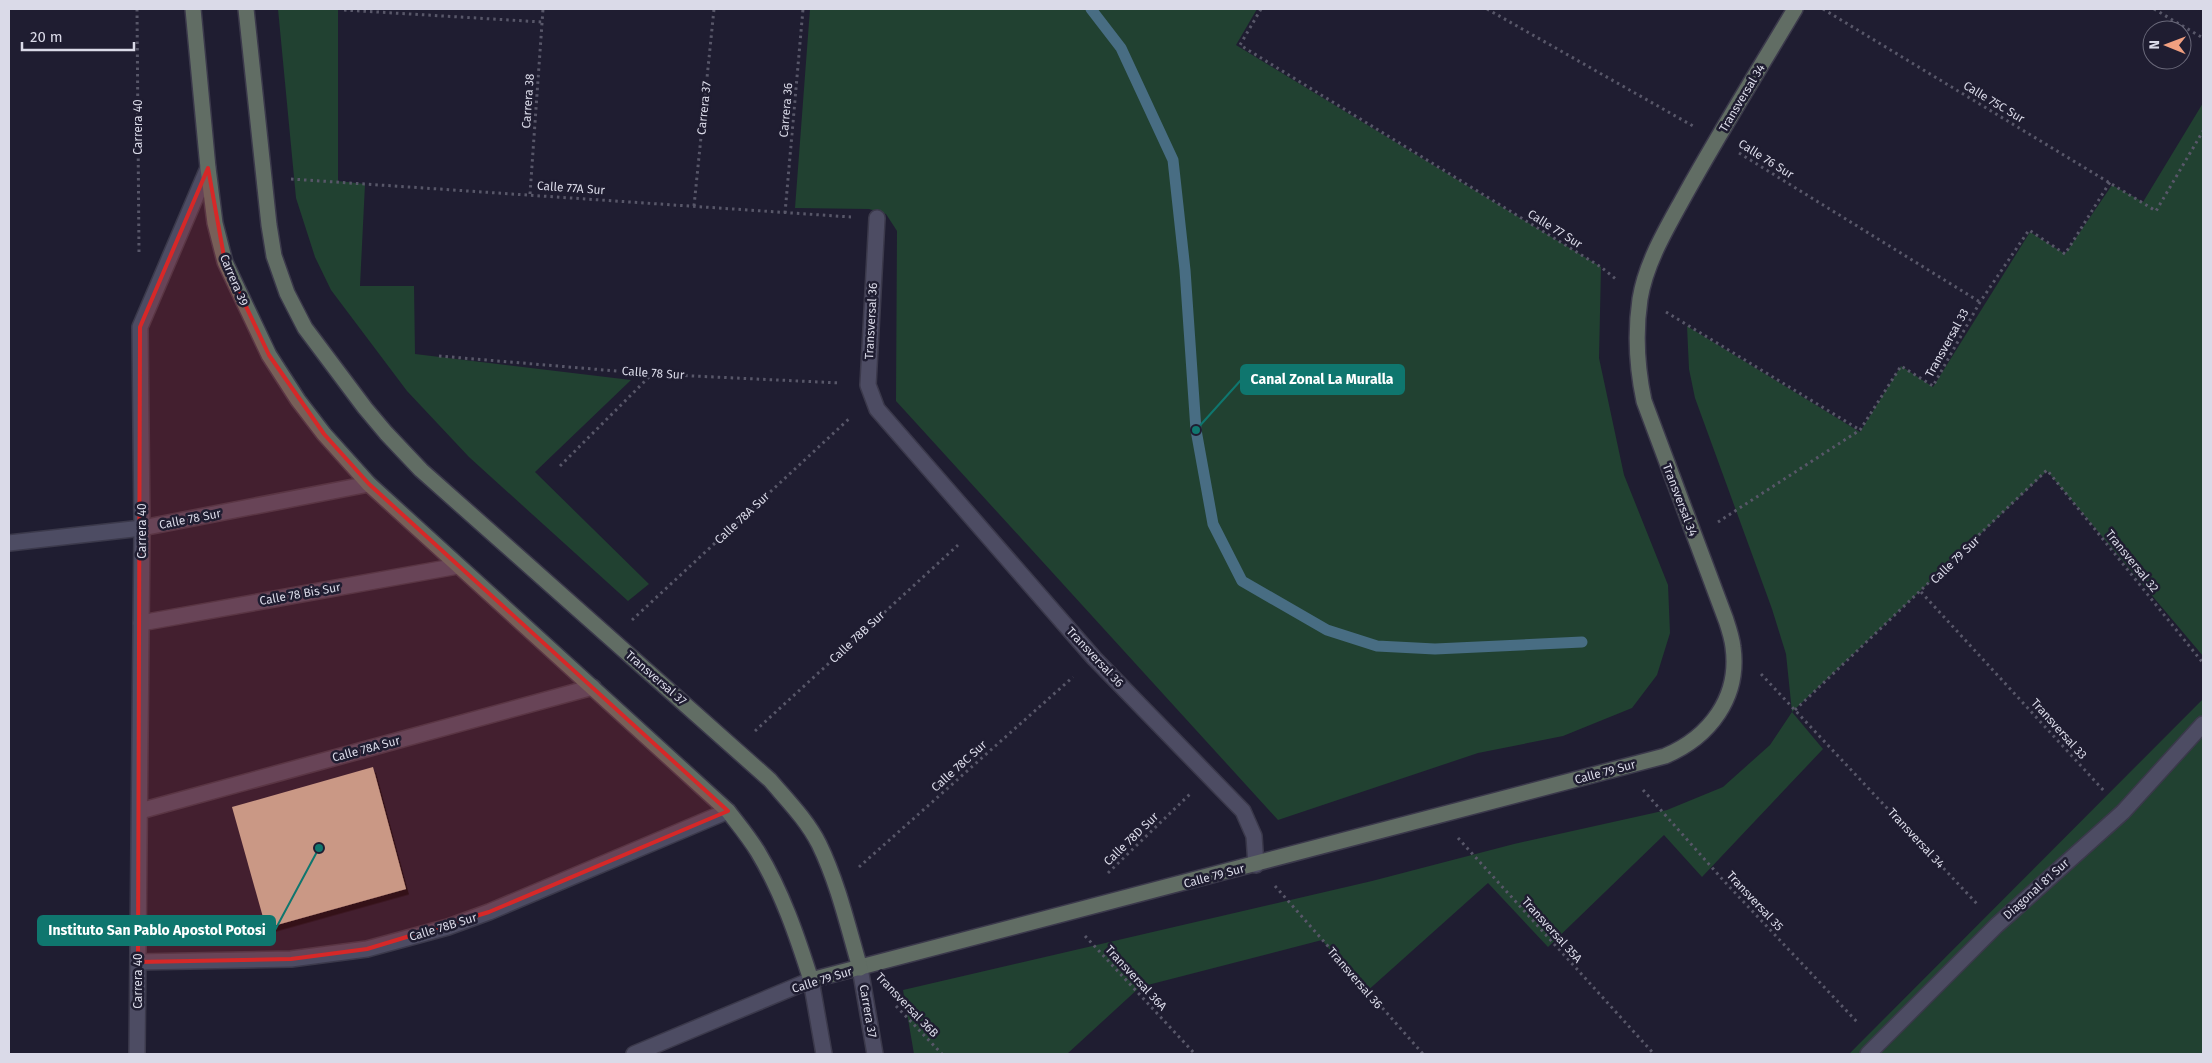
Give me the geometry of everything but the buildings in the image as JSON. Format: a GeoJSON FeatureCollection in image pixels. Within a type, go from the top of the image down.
{"type":"FeatureCollection","features":[{"type":"Feature","properties":{"kind":"street","name":"Carrera 39"},"geometry":{"type":"LineString","coordinates":[[193,9],[208,168],[215,222],[225,262],[258,332],[298,400],[324,434],[369,484]]}},
{"type":"Feature","properties":{"kind":"street"},"geometry":{"type":"LineString","coordinates":[[246,9],[264,177]]}},
{"type":"Feature","properties":{"kind":"street","name":"Transversal 34"},"geometry":{"type":"LineString","coordinates":[[1733,646],[1726,620],[1644,401],[1639,378],[1637,349],[1640,298],[1658,245],[1717,140],[1795,9]]}},
{"type":"Feature","properties":{"kind":"street","name":"Carrera 40"},"geometry":{"type":"LineString","coordinates":[[137,1054],[142,528],[140,327],[208,168]]}},
{"type":"Feature","properties":{"kind":"street","name":"Transversal 37"},"geometry":{"type":"LineString","coordinates":[[264,177],[274,256],[287,294],[305,328],[365,408],[421,470],[770,780],[797,811],[818,843],[836,887],[860,968]]}},
{"type":"Feature","properties":{"kind":"street","name":"Transversal 36"},"geometry":{"type":"LineString","coordinates":[[877,218],[870,391],[877,409],[1094,658],[1243,811],[1254,836],[1256,864]]}},
{"type":"Feature","properties":{"kind":"street"},"geometry":{"type":"LineString","coordinates":[[369,484],[728,811],[757,851],[779,891],[797,936],[811,980],[824,1054]]}},
{"type":"Feature","properties":{"kind":"street","name":"Calle 78 Sur"},"geometry":{"type":"LineString","coordinates":[[9,543],[142,528],[369,484]]}},
{"type":"Feature","properties":{"kind":"street","name":"Calle 78 Bis Sur"},"geometry":{"type":"LineString","coordinates":[[141,623],[458,566]]}},
{"type":"Feature","properties":{"kind":"street","name":"Calle 79 Sur"},"geometry":{"type":"LineString","coordinates":[[634,1054],[811,980],[1665,756],[1684,748],[1709,727],[1720,713],[1729,696],[1734,678],[1733,646]]}},
{"type":"Feature","properties":{"kind":"street","name":"Calle 78A Sur"},"geometry":{"type":"LineString","coordinates":[[140,810],[593,687]]}},
{"type":"Feature","properties":{"kind":"street","name":"Diagonal 81 Sur"},"geometry":{"type":"LineString","coordinates":[[1873,1050],[1997,924],[2123,812],[2203,724]]}},
{"type":"Feature","properties":{"kind":"street","name":"Calle 78B Sur"},"geometry":{"type":"LineString","coordinates":[[138,962],[291,959],[367,950],[448,927],[489,912],[728,811]]}},
{"type":"Feature","properties":{"kind":"street","name":"Carrera 37"},"geometry":{"type":"LineString","coordinates":[[860,968],[875,1054]]}},
{"type":"Feature","properties":{"kind":"path","name":"Carrera 40"},"geometry":{"type":"LineString","coordinates":[[137,9],[139,258]]}},
{"type":"Feature","properties":{"kind":"path","name":"Carrera 38"},"geometry":{"type":"LineString","coordinates":[[530,194],[543,9]]}},
{"type":"Feature","properties":{"kind":"path","name":"Carrera 37"},"geometry":{"type":"LineString","coordinates":[[694,206],[714,9]]}},
{"type":"Feature","properties":{"kind":"path","name":"Carrera 36"},"geometry":{"type":"LineString","coordinates":[[785,213],[803,9]]}},
{"type":"Feature","properties":{"kind":"path","name":"Calle 77 Sur"},"geometry":{"type":"LineString","coordinates":[[1261,9],[1240,45],[1601,268],[1640,298],[1860,430]]}},
{"type":"Feature","properties":{"kind":"path","name":"Calle 76 Sur"},"geometry":{"type":"LineString","coordinates":[[1487,9],[1717,140],[1980,302]]}},
{"type":"Feature","properties":{"kind":"path","name":"Calle 75C Sur"},"geometry":{"type":"LineString","coordinates":[[1823,9],[2156,211],[2203,130]]}},
{"type":"Feature","properties":{"kind":"path"},"geometry":{"type":"LineString","coordinates":[[2154,9],[2203,38]]}},
{"type":"Feature","properties":{"kind":"path"},"geometry":{"type":"LineString","coordinates":[[344,10],[376,10],[542,22]]}},
{"type":"Feature","properties":{"kind":"path","name":"Calle 77A Sur"},"geometry":{"type":"LineString","coordinates":[[264,177],[877,218]]}},
{"type":"Feature","properties":{"kind":"path","name":"Transversal 33"},"geometry":{"type":"LineString","coordinates":[[1694,537],[1860,430],[1901,366],[1933,386],[1980,302],[2029,230],[2065,254],[2110,182]]}},
{"type":"Feature","properties":{"kind":"path","name":"Calle 78 Sur"},"geometry":{"type":"LineString","coordinates":[[439,356],[870,391]]}},
{"type":"Feature","properties":{"kind":"path"},"geometry":{"type":"LineString","coordinates":[[560,466],[652,374]]}},
{"type":"Feature","properties":{"kind":"path","name":"Calle 78A Sur"},"geometry":{"type":"LineString","coordinates":[[611,639],[870,391]]}},
{"type":"Feature","properties":{"kind":"path","name":"Calle 79 Sur"},"geometry":{"type":"LineString","coordinates":[[1795,710],[2047,470]]}},
{"type":"Feature","properties":{"kind":"path","name":"Transversal 32"},"geometry":{"type":"LineString","coordinates":[[2047,470],[2203,663]]}},
{"type":"Feature","properties":{"kind":"path","name":"Calle 78B Sur"},"geometry":{"type":"LineString","coordinates":[[736,749],[979,526]]}},
{"type":"Feature","properties":{"kind":"path","name":"Transversal 33"},"geometry":{"type":"LineString","coordinates":[[1921,592],[2123,812]]}},
{"type":"Feature","properties":{"kind":"path","name":"Transversal 34"},"geometry":{"type":"LineString","coordinates":[[1733,646],[1997,924]]}},
{"type":"Feature","properties":{"kind":"path","name":"Calle 78C Sur"},"geometry":{"type":"LineString","coordinates":[[836,887],[1094,658]]}},
{"type":"Feature","properties":{"kind":"path","name":"Transversal 35"},"geometry":{"type":"LineString","coordinates":[[1622,767],[1873,1050]]}},
{"type":"Feature","properties":{"kind":"path","name":"Calle 78D Sur"},"geometry":{"type":"LineString","coordinates":[[1101,880],[1208,776]]}},
{"type":"Feature","properties":{"kind":"path","name":"Transversal 35A"},"geometry":{"type":"LineString","coordinates":[[1438,816],[1654,1054]]}},
{"type":"Feature","properties":{"kind":"path","name":"Transversal 36"},"geometry":{"type":"LineString","coordinates":[[1256,864],[1423,1054]]}},
{"type":"Feature","properties":{"kind":"path","name":"Transversal 36A"},"geometry":{"type":"LineString","coordinates":[[1065,914],[1195,1054]]}},
{"type":"Feature","properties":{"kind":"path","name":"Transversal 36B"},"geometry":{"type":"LineString","coordinates":[[894,1004],[942,1054]]}},
{"type":"Feature","properties":{"kind":"highlighted area"},"geometry":{"type":"Polygon","coordinates":[[[208,168],[225,262],[269,355],[324,434],[369,484],[728,811],[489,912],[367,949],[291,959],[138,962],[140,327],[208,168]]]}},
{"type":"Feature","properties":{"kind":"green space"},"geometry":{"type":"Polygon","coordinates":[[[278,9],[338,9],[338,181],[365,184],[360,286],[414,286],[415,354],[631,380],[535,472],[649,584],[628,601],[469,457],[407,391],[331,290],[315,257],[296,198],[278,9]]]}},
{"type":"Feature","properties":{"kind":"green space"},"geometry":{"type":"Polygon","coordinates":[[[810,9],[1257,9],[1236,45],[1601,267],[1599,358],[1624,475],[1668,585],[1670,633],[1657,675],[1632,708],[1563,736],[1478,753],[1278,820],[896,401],[897,231],[886,214],[869,209],[795,208],[810,9]]]}},
{"type":"Feature","properties":{"kind":"green space"},"geometry":{"type":"Polygon","coordinates":[[[2203,103],[2203,656],[2047,471],[1792,712],[1786,654],[1772,609],[1695,398],[1689,369],[1687,326],[1860,432],[1901,366],[1933,387],[2030,232],[2065,254],[2112,185],[2143,202],[2203,103]]]}},
{"type":"Feature","properties":{"kind":"green space"},"geometry":{"type":"Polygon","coordinates":[[[2203,699],[2203,1054],[1849,1054],[1858,1045],[2203,699]]]}},
{"type":"Feature","properties":{"kind":"green space"},"geometry":{"type":"Polygon","coordinates":[[[1792,712],[1823,749],[1702,877],[1664,835],[1548,947],[1488,883],[1365,993],[1322,940],[1140,987],[1067,1054],[914,1054],[903,990],[1372,881],[1514,844],[1667,810],[1723,787],[1770,745],[1792,712]]]}},
{"type":"Feature","properties":{"kind":"waterway"},"geometry":{"type":"LineString","coordinates":[[1091,9],[1121,48],[1173,160],[1185,270],[1196,430],[1213,524],[1242,581],[1327,630],[1377,646],[1435,649],[1582,642]]}},
{"type":"Feature","properties":{"kind":"place","name":"Canal Zonal La Muralla"},"geometry":{"type":"Point","coordinates":[1196,430]}},
{"type":"Feature","properties":{"kind":"place","name":"Instituto San Pablo Apostol Potosi"},"geometry":{"type":"Point","coordinates":[319,848]}}]}
